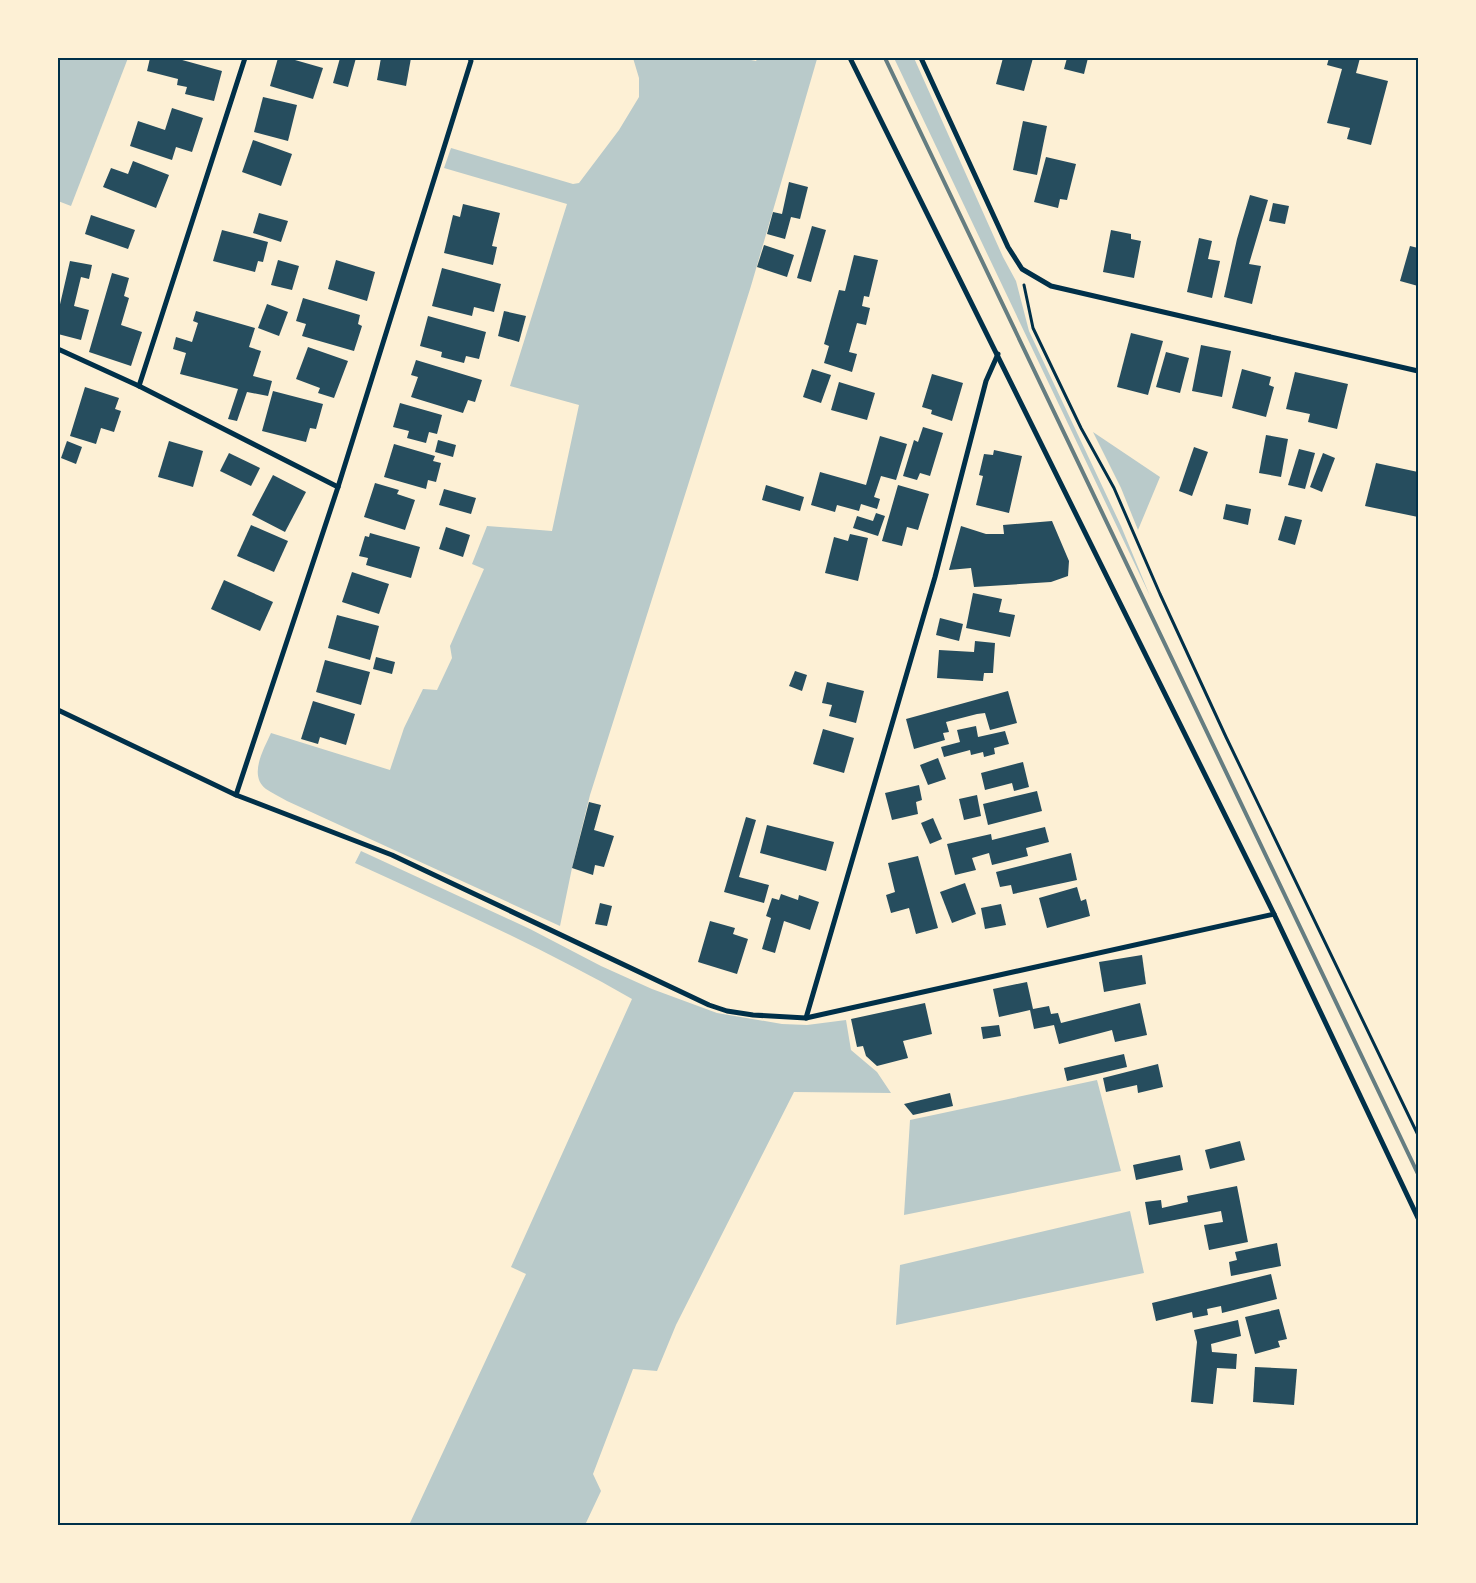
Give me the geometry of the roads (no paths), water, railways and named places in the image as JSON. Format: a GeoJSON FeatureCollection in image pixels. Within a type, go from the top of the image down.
{"type":"FeatureCollection","features":[{"type":"Feature","properties":{"kind":"street"},"geometry":{"type":"LineString","coordinates":[[139,386],[245,58]]}},
{"type":"Feature","properties":{"kind":"street"},"geometry":{"type":"LineString","coordinates":[[236,795],[338,488],[471,61],[470,58]]}},
{"type":"Feature","properties":{"kind":"street"},"geometry":{"type":"LineString","coordinates":[[850,58],[1274,914],[1418,1218]]}},
{"type":"Feature","properties":{"kind":"street"},"geometry":{"type":"LineString","coordinates":[[921,58],[1008,247],[1022,269],[1051,286],[1418,371]]}},
{"type":"Feature","properties":{"kind":"street"},"geometry":{"type":"LineString","coordinates":[[58,349],[139,386],[338,488]]}},
{"type":"Feature","properties":{"kind":"street"},"geometry":{"type":"LineString","coordinates":[[806,1018],[935,577],[986,381],[998,354]]}},
{"type":"Feature","properties":{"kind":"street"},"geometry":{"type":"LineString","coordinates":[[58,710],[236,795],[392,855],[709,1005],[727,1011],[753,1015],[806,1018],[1274,914]]}},
{"type":"Feature","properties":{"kind":"railway"},"geometry":{"type":"LineString","coordinates":[[885,58],[1418,1174]]}}]}
